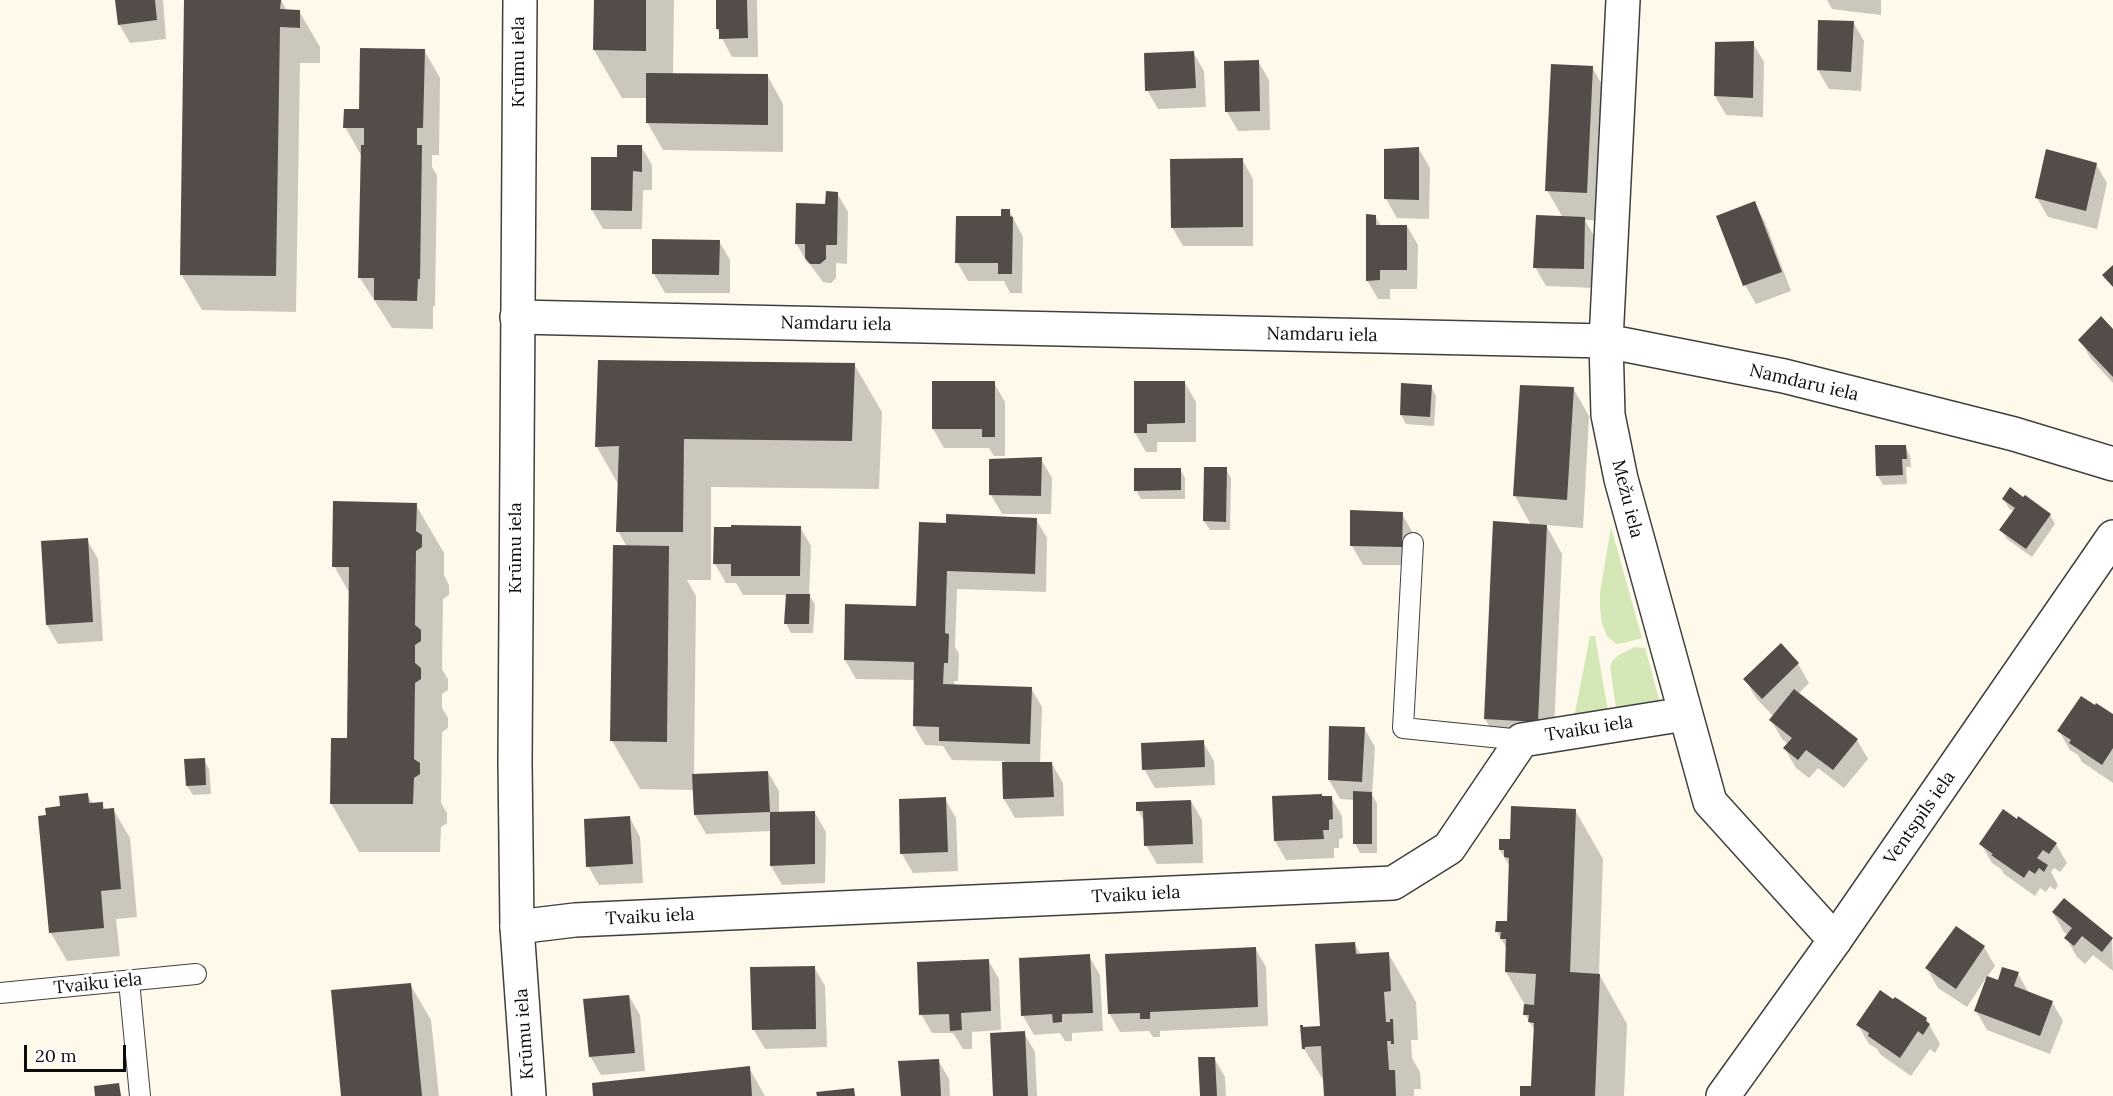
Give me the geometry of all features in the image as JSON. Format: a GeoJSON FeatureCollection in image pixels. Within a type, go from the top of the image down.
{"type":"FeatureCollection","features":[{"type":"Feature","properties":{"kind":"street","name":"Krūmu iela"},"geometry":{"type":"LineString","coordinates":[[520,0],[515,738],[517,927],[529,1096]]}},
{"type":"Feature","properties":{"kind":"street","name":"Mežu iela"},"geometry":{"type":"LineString","coordinates":[[1623,0],[1606,341],[1608,415],[1621,479],[1710,802],[1835,940]]}},
{"type":"Feature","properties":{"kind":"street","name":"Namdaru iela"},"geometry":{"type":"LineString","coordinates":[[517,317],[1606,341],[1784,376],[2014,434],[2113,464]]}},
{"type":"Feature","properties":{"kind":"street","name":"Ventspils iela"},"geometry":{"type":"LineString","coordinates":[[1723,1096],[1835,940],[2113,537]]}},
{"type":"Feature","properties":{"kind":"street","name":"Tvaiku iela"},"geometry":{"type":"LineString","coordinates":[[517,927],[587,919],[1393,883],[1449,848],[1522,740],[1686,714]]}},
{"type":"Feature","properties":{"kind":"lane"},"geometry":{"type":"LineString","coordinates":[[1413,543],[1403,728],[1522,740]]}},
{"type":"Feature","properties":{"kind":"lane","name":"Tvaiku iela"},"geometry":{"type":"LineString","coordinates":[[0,993],[196,974]]}},
{"type":"Feature","properties":{"kind":"lane"},"geometry":{"type":"LineString","coordinates":[[129,981],[140,1096]]}},
{"type":"Feature","properties":{"kind":"green space"},"geometry":{"type":"Polygon","coordinates":[[[1611,527],[1642,638],[1616,644],[1607,636],[1602,624],[1600,608],[1600,593],[1611,527]]]}},
{"type":"Feature","properties":{"kind":"green space"},"geometry":{"type":"Polygon","coordinates":[[[1590,636],[1595,636],[1609,717],[1573,723],[1590,636]]]}},
{"type":"Feature","properties":{"kind":"green space"},"geometry":{"type":"Polygon","coordinates":[[[1634,647],[1645,648],[1661,706],[1617,715],[1610,667],[1612,661],[1619,655],[1634,647]]]}},
{"type":"Feature","properties":{"kind":"building"},"geometry":{"type":"Polygon","coordinates":[[[115,0],[155,0],[157,20],[118,25],[115,0]]]}},
{"type":"Feature","properties":{"kind":"building"},"geometry":{"type":"Polygon","coordinates":[[[184,0],[281,0],[280,9],[300,10],[300,28],[280,27],[276,276],[180,275],[184,0]]]}},
{"type":"Feature","properties":{"kind":"building"},"geometry":{"type":"Polygon","coordinates":[[[594,0],[646,0],[646,51],[593,50],[594,0]]]}},
{"type":"Feature","properties":{"kind":"building"},"geometry":{"type":"Polygon","coordinates":[[[716,0],[747,0],[748,38],[719,39],[719,29],[716,29],[716,0]]]}},
{"type":"Feature","properties":{"kind":"building"},"geometry":{"type":"Polygon","coordinates":[[[1818,20],[1854,21],[1851,72],[1817,70],[1818,20]]]}},
{"type":"Feature","properties":{"kind":"building"},"geometry":{"type":"Polygon","coordinates":[[[1754,41],[1753,98],[1714,96],[1715,42],[1754,41]]]}},
{"type":"Feature","properties":{"kind":"building"},"geometry":{"type":"Polygon","coordinates":[[[360,48],[425,49],[423,128],[417,128],[417,145],[422,145],[420,279],[418,279],[417,301],[374,300],[374,278],[358,278],[361,145],[364,145],[364,128],[343,128],[344,109],[359,109],[360,48]]]}},
{"type":"Feature","properties":{"kind":"building"},"geometry":{"type":"Polygon","coordinates":[[[1194,51],[1196,88],[1145,91],[1144,53],[1194,51]]]}},
{"type":"Feature","properties":{"kind":"building"},"geometry":{"type":"Polygon","coordinates":[[[1259,60],[1260,111],[1225,112],[1224,61],[1259,60]]]}},
{"type":"Feature","properties":{"kind":"building"},"geometry":{"type":"Polygon","coordinates":[[[1551,64],[1593,66],[1587,193],[1545,191],[1551,64]]]}},
{"type":"Feature","properties":{"kind":"building"},"geometry":{"type":"Polygon","coordinates":[[[646,73],[768,74],[768,125],[646,123],[646,73]]]}},
{"type":"Feature","properties":{"kind":"building"},"geometry":{"type":"Polygon","coordinates":[[[617,145],[642,145],[642,172],[633,171],[632,211],[591,210],[591,157],[617,157],[617,145]]]}},
{"type":"Feature","properties":{"kind":"building"},"geometry":{"type":"Polygon","coordinates":[[[1419,147],[1419,200],[1384,199],[1384,149],[1419,147]]]}},
{"type":"Feature","properties":{"kind":"building"},"geometry":{"type":"Polygon","coordinates":[[[2046,149],[2097,163],[2086,211],[2035,198],[2046,149]]]}},
{"type":"Feature","properties":{"kind":"building"},"geometry":{"type":"Polygon","coordinates":[[[1243,158],[1243,227],[1171,228],[1170,159],[1243,158]]]}},
{"type":"Feature","properties":{"kind":"building"},"geometry":{"type":"Polygon","coordinates":[[[826,191],[838,192],[837,245],[826,245],[826,259],[820,264],[810,264],[805,258],[805,244],[795,244],[796,203],[825,204],[826,191]]]}},
{"type":"Feature","properties":{"kind":"building"},"geometry":{"type":"Polygon","coordinates":[[[1755,201],[1782,272],[1743,286],[1716,216],[1755,201]]]}},
{"type":"Feature","properties":{"kind":"building"},"geometry":{"type":"Polygon","coordinates":[[[1001,209],[1010,209],[1010,216],[1013,217],[1012,274],[998,274],[998,263],[955,263],[956,216],[1001,216],[1001,209]]]}},
{"type":"Feature","properties":{"kind":"building"},"geometry":{"type":"Polygon","coordinates":[[[1366,214],[1376,215],[1376,225],[1407,225],[1407,270],[1380,270],[1380,280],[1366,281],[1366,214]]]}},
{"type":"Feature","properties":{"kind":"building"},"geometry":{"type":"Polygon","coordinates":[[[1536,215],[1585,217],[1584,269],[1533,268],[1536,215]]]}},
{"type":"Feature","properties":{"kind":"building"},"geometry":{"type":"Polygon","coordinates":[[[652,239],[720,240],[719,275],[652,274],[652,239]]]}},
{"type":"Feature","properties":{"kind":"building"},"geometry":{"type":"Polygon","coordinates":[[[2113,265],[2113,287],[2102,275],[2113,265]]]}},
{"type":"Feature","properties":{"kind":"building"},"geometry":{"type":"Polygon","coordinates":[[[2101,316],[2113,329],[2113,377],[2078,340],[2101,316]]]}},
{"type":"Feature","properties":{"kind":"building"},"geometry":{"type":"Polygon","coordinates":[[[598,360],[855,363],[852,441],[684,439],[683,532],[616,532],[619,446],[595,447],[598,360]]]}},
{"type":"Feature","properties":{"kind":"building"},"geometry":{"type":"Polygon","coordinates":[[[932,381],[995,381],[995,437],[982,437],[982,429],[932,429],[932,381]]]}},
{"type":"Feature","properties":{"kind":"building"},"geometry":{"type":"Polygon","coordinates":[[[1134,381],[1185,381],[1185,423],[1147,424],[1147,433],[1134,433],[1134,381]]]}},
{"type":"Feature","properties":{"kind":"building"},"geometry":{"type":"Polygon","coordinates":[[[1401,383],[1432,385],[1430,417],[1400,415],[1401,383]]]}},
{"type":"Feature","properties":{"kind":"building"},"geometry":{"type":"Polygon","coordinates":[[[1520,385],[1574,387],[1567,500],[1513,496],[1520,385]]]}},
{"type":"Feature","properties":{"kind":"building"},"geometry":{"type":"Polygon","coordinates":[[[1875,445],[1906,445],[1907,459],[1902,459],[1903,475],[1876,476],[1875,445]]]}},
{"type":"Feature","properties":{"kind":"building"},"geometry":{"type":"Polygon","coordinates":[[[1042,457],[1041,496],[989,495],[989,459],[1042,457]]]}},
{"type":"Feature","properties":{"kind":"building"},"geometry":{"type":"Polygon","coordinates":[[[1204,467],[1227,467],[1226,522],[1203,521],[1204,467]]]}},
{"type":"Feature","properties":{"kind":"building"},"geometry":{"type":"Polygon","coordinates":[[[1134,468],[1181,468],[1181,490],[1134,491],[1134,468]]]}},
{"type":"Feature","properties":{"kind":"building"},"geometry":{"type":"Polygon","coordinates":[[[2010,487],[2051,514],[2026,549],[1999,530],[2015,508],[2002,499],[2010,487]]]}},
{"type":"Feature","properties":{"kind":"building"},"geometry":{"type":"Polygon","coordinates":[[[333,501],[417,503],[416,531],[422,535],[422,547],[416,551],[415,625],[421,630],[421,641],[415,645],[415,663],[421,668],[421,679],[415,683],[414,759],[420,763],[420,774],[414,778],[413,804],[330,804],[331,738],[347,738],[349,567],[332,567],[333,501]]]}},
{"type":"Feature","properties":{"kind":"building"},"geometry":{"type":"Polygon","coordinates":[[[1350,510],[1403,512],[1402,547],[1350,546],[1350,510]]]}},
{"type":"Feature","properties":{"kind":"building"},"geometry":{"type":"Polygon","coordinates":[[[946,514],[1037,518],[1035,574],[947,571],[945,633],[949,634],[948,663],[944,663],[943,684],[1032,687],[1030,744],[939,741],[939,727],[913,726],[914,662],[844,660],[845,604],[916,606],[919,522],[946,523],[946,514]]]}},
{"type":"Feature","properties":{"kind":"building"},"geometry":{"type":"Polygon","coordinates":[[[1493,521],[1547,525],[1538,722],[1484,719],[1493,521]]]}},
{"type":"Feature","properties":{"kind":"building"},"geometry":{"type":"Polygon","coordinates":[[[731,525],[801,526],[800,576],[731,576],[731,564],[713,564],[714,527],[731,527],[731,525]]]}},
{"type":"Feature","properties":{"kind":"building"},"geometry":{"type":"Polygon","coordinates":[[[88,538],[93,622],[46,625],[41,541],[88,538]]]}},
{"type":"Feature","properties":{"kind":"building"},"geometry":{"type":"Polygon","coordinates":[[[613,545],[669,546],[667,742],[610,741],[613,545]]]}},
{"type":"Feature","properties":{"kind":"building"},"geometry":{"type":"Polygon","coordinates":[[[786,594],[810,594],[809,624],[784,624],[786,594]]]}},
{"type":"Feature","properties":{"kind":"building"},"geometry":{"type":"Polygon","coordinates":[[[1781,643],[1799,663],[1762,699],[1743,679],[1781,643]]]}},
{"type":"Feature","properties":{"kind":"building"},"geometry":{"type":"Polygon","coordinates":[[[1794,689],[1858,739],[1833,770],[1806,750],[1798,760],[1783,748],[1792,738],[1769,720],[1794,689]]]}},
{"type":"Feature","properties":{"kind":"building"},"geometry":{"type":"Polygon","coordinates":[[[2081,696],[2113,714],[2113,748],[2102,765],[2069,743],[2071,740],[2057,731],[2081,696]]]}},
{"type":"Feature","properties":{"kind":"building"},"geometry":{"type":"Polygon","coordinates":[[[1329,726],[1365,727],[1362,782],[1328,780],[1329,726]]]}},
{"type":"Feature","properties":{"kind":"building"},"geometry":{"type":"Polygon","coordinates":[[[1204,740],[1205,767],[1142,770],[1141,743],[1204,740]]]}},
{"type":"Feature","properties":{"kind":"building"},"geometry":{"type":"Polygon","coordinates":[[[205,758],[206,785],[186,786],[184,759],[205,758]]]}},
{"type":"Feature","properties":{"kind":"building"},"geometry":{"type":"Polygon","coordinates":[[[1002,762],[1052,762],[1054,797],[1003,799],[1002,762]]]}},
{"type":"Feature","properties":{"kind":"building"},"geometry":{"type":"Polygon","coordinates":[[[768,771],[770,812],[694,815],[692,774],[768,771]]]}},
{"type":"Feature","properties":{"kind":"building"},"geometry":{"type":"Polygon","coordinates":[[[1353,791],[1372,792],[1372,844],[1353,844],[1353,791]]]}},
{"type":"Feature","properties":{"kind":"building"},"geometry":{"type":"Polygon","coordinates":[[[88,793],[89,803],[103,802],[103,809],[114,808],[121,889],[101,891],[104,928],[49,933],[38,816],[46,815],[45,808],[60,806],[59,796],[88,793]]]}},
{"type":"Feature","properties":{"kind":"building"},"geometry":{"type":"Polygon","coordinates":[[[1322,794],[1322,796],[1332,796],[1333,819],[1329,820],[1329,830],[1323,830],[1324,839],[1274,841],[1272,796],[1322,794]]]}},
{"type":"Feature","properties":{"kind":"building"},"geometry":{"type":"Polygon","coordinates":[[[946,797],[948,852],[900,854],[899,799],[946,797]]]}},
{"type":"Feature","properties":{"kind":"building"},"geometry":{"type":"Polygon","coordinates":[[[1191,800],[1193,844],[1144,846],[1143,811],[1136,811],[1136,802],[1191,800]]]}},
{"type":"Feature","properties":{"kind":"building"},"geometry":{"type":"Polygon","coordinates":[[[1511,806],[1576,809],[1570,972],[1600,974],[1595,1096],[1520,1096],[1520,1086],[1531,1086],[1534,1023],[1528,1022],[1529,1015],[1523,1015],[1524,1004],[1534,1005],[1536,974],[1505,972],[1506,939],[1500,939],[1501,932],[1495,932],[1496,921],[1507,921],[1509,858],[1504,857],[1504,850],[1499,850],[1499,839],[1510,839],[1511,806]]]}},
{"type":"Feature","properties":{"kind":"building"},"geometry":{"type":"Polygon","coordinates":[[[2003,809],[2017,819],[2018,816],[2057,843],[2049,854],[2043,850],[2037,858],[2048,865],[2044,872],[2039,868],[2035,874],[2029,870],[2024,878],[1979,844],[2003,809]]]}},
{"type":"Feature","properties":{"kind":"building"},"geometry":{"type":"Polygon","coordinates":[[[815,811],[815,864],[770,866],[770,812],[815,811]]]}},
{"type":"Feature","properties":{"kind":"building"},"geometry":{"type":"Polygon","coordinates":[[[630,816],[633,864],[586,867],[584,819],[630,816]]]}},
{"type":"Feature","properties":{"kind":"building"},"geometry":{"type":"Polygon","coordinates":[[[2064,898],[2113,938],[2102,952],[2082,936],[2074,946],[2064,938],[2072,928],[2052,912],[2064,898]]]}},
{"type":"Feature","properties":{"kind":"building"},"geometry":{"type":"Polygon","coordinates":[[[1956,926],[1985,946],[1956,989],[1925,968],[1956,926]]]}},
{"type":"Feature","properties":{"kind":"building"},"geometry":{"type":"Polygon","coordinates":[[[1355,942],[1356,954],[1389,952],[1391,991],[1384,992],[1386,1022],[1393,1019],[1394,1044],[1387,1041],[1389,1070],[1395,1070],[1396,1096],[1324,1096],[1321,1046],[1302,1049],[1300,1025],[1303,1027],[1320,1026],[1315,944],[1355,942]]]}},
{"type":"Feature","properties":{"kind":"building"},"geometry":{"type":"Polygon","coordinates":[[[1256,947],[1258,1007],[1150,1012],[1150,1019],[1140,1019],[1140,1013],[1108,1014],[1105,954],[1256,947]]]}},
{"type":"Feature","properties":{"kind":"building"},"geometry":{"type":"Polygon","coordinates":[[[1090,954],[1093,1013],[1062,1014],[1062,1022],[1053,1023],[1052,1014],[1021,1016],[1019,958],[1090,954]]]}},
{"type":"Feature","properties":{"kind":"building"},"geometry":{"type":"Polygon","coordinates":[[[989,959],[991,1011],[961,1013],[962,1030],[950,1031],[949,1014],[919,1015],[917,962],[989,959]]]}},
{"type":"Feature","properties":{"kind":"building"},"geometry":{"type":"Polygon","coordinates":[[[815,966],[816,1029],[752,1030],[750,967],[815,966]]]}},
{"type":"Feature","properties":{"kind":"building"},"geometry":{"type":"Polygon","coordinates":[[[2002,967],[2019,972],[2014,986],[2053,1001],[2040,1036],[1974,1011],[1987,976],[1998,980],[2002,967]]]}},
{"type":"Feature","properties":{"kind":"building"},"geometry":{"type":"Polygon","coordinates":[[[411,983],[422,1096],[341,1096],[331,990],[411,983]]]}},
{"type":"Feature","properties":{"kind":"building"},"geometry":{"type":"Polygon","coordinates":[[[1880,990],[1927,1018],[1926,1021],[1930,1024],[1923,1035],[1918,1031],[1900,1058],[1856,1025],[1880,990]]]}},
{"type":"Feature","properties":{"kind":"building"},"geometry":{"type":"Polygon","coordinates":[[[629,995],[635,1053],[589,1057],[583,999],[629,995]]]}},
{"type":"Feature","properties":{"kind":"building"},"geometry":{"type":"Polygon","coordinates":[[[1025,1031],[1028,1096],[993,1096],[990,1033],[1025,1031]]]}},
{"type":"Feature","properties":{"kind":"building"},"geometry":{"type":"Polygon","coordinates":[[[1198,1057],[1215,1057],[1217,1096],[1200,1096],[1198,1057]]]}},
{"type":"Feature","properties":{"kind":"building"},"geometry":{"type":"Polygon","coordinates":[[[939,1059],[941,1096],[901,1096],[898,1061],[939,1059]]]}},
{"type":"Feature","properties":{"kind":"building"},"geometry":{"type":"Polygon","coordinates":[[[750,1066],[752,1096],[593,1096],[592,1083],[750,1066]]]}},
{"type":"Feature","properties":{"kind":"building"},"geometry":{"type":"Polygon","coordinates":[[[119,1083],[121,1096],[95,1096],[94,1086],[119,1083]]]}},
{"type":"Feature","properties":{"kind":"building"},"geometry":{"type":"Polygon","coordinates":[[[854,1088],[855,1096],[817,1096],[816,1092],[854,1088]]]}}]}
